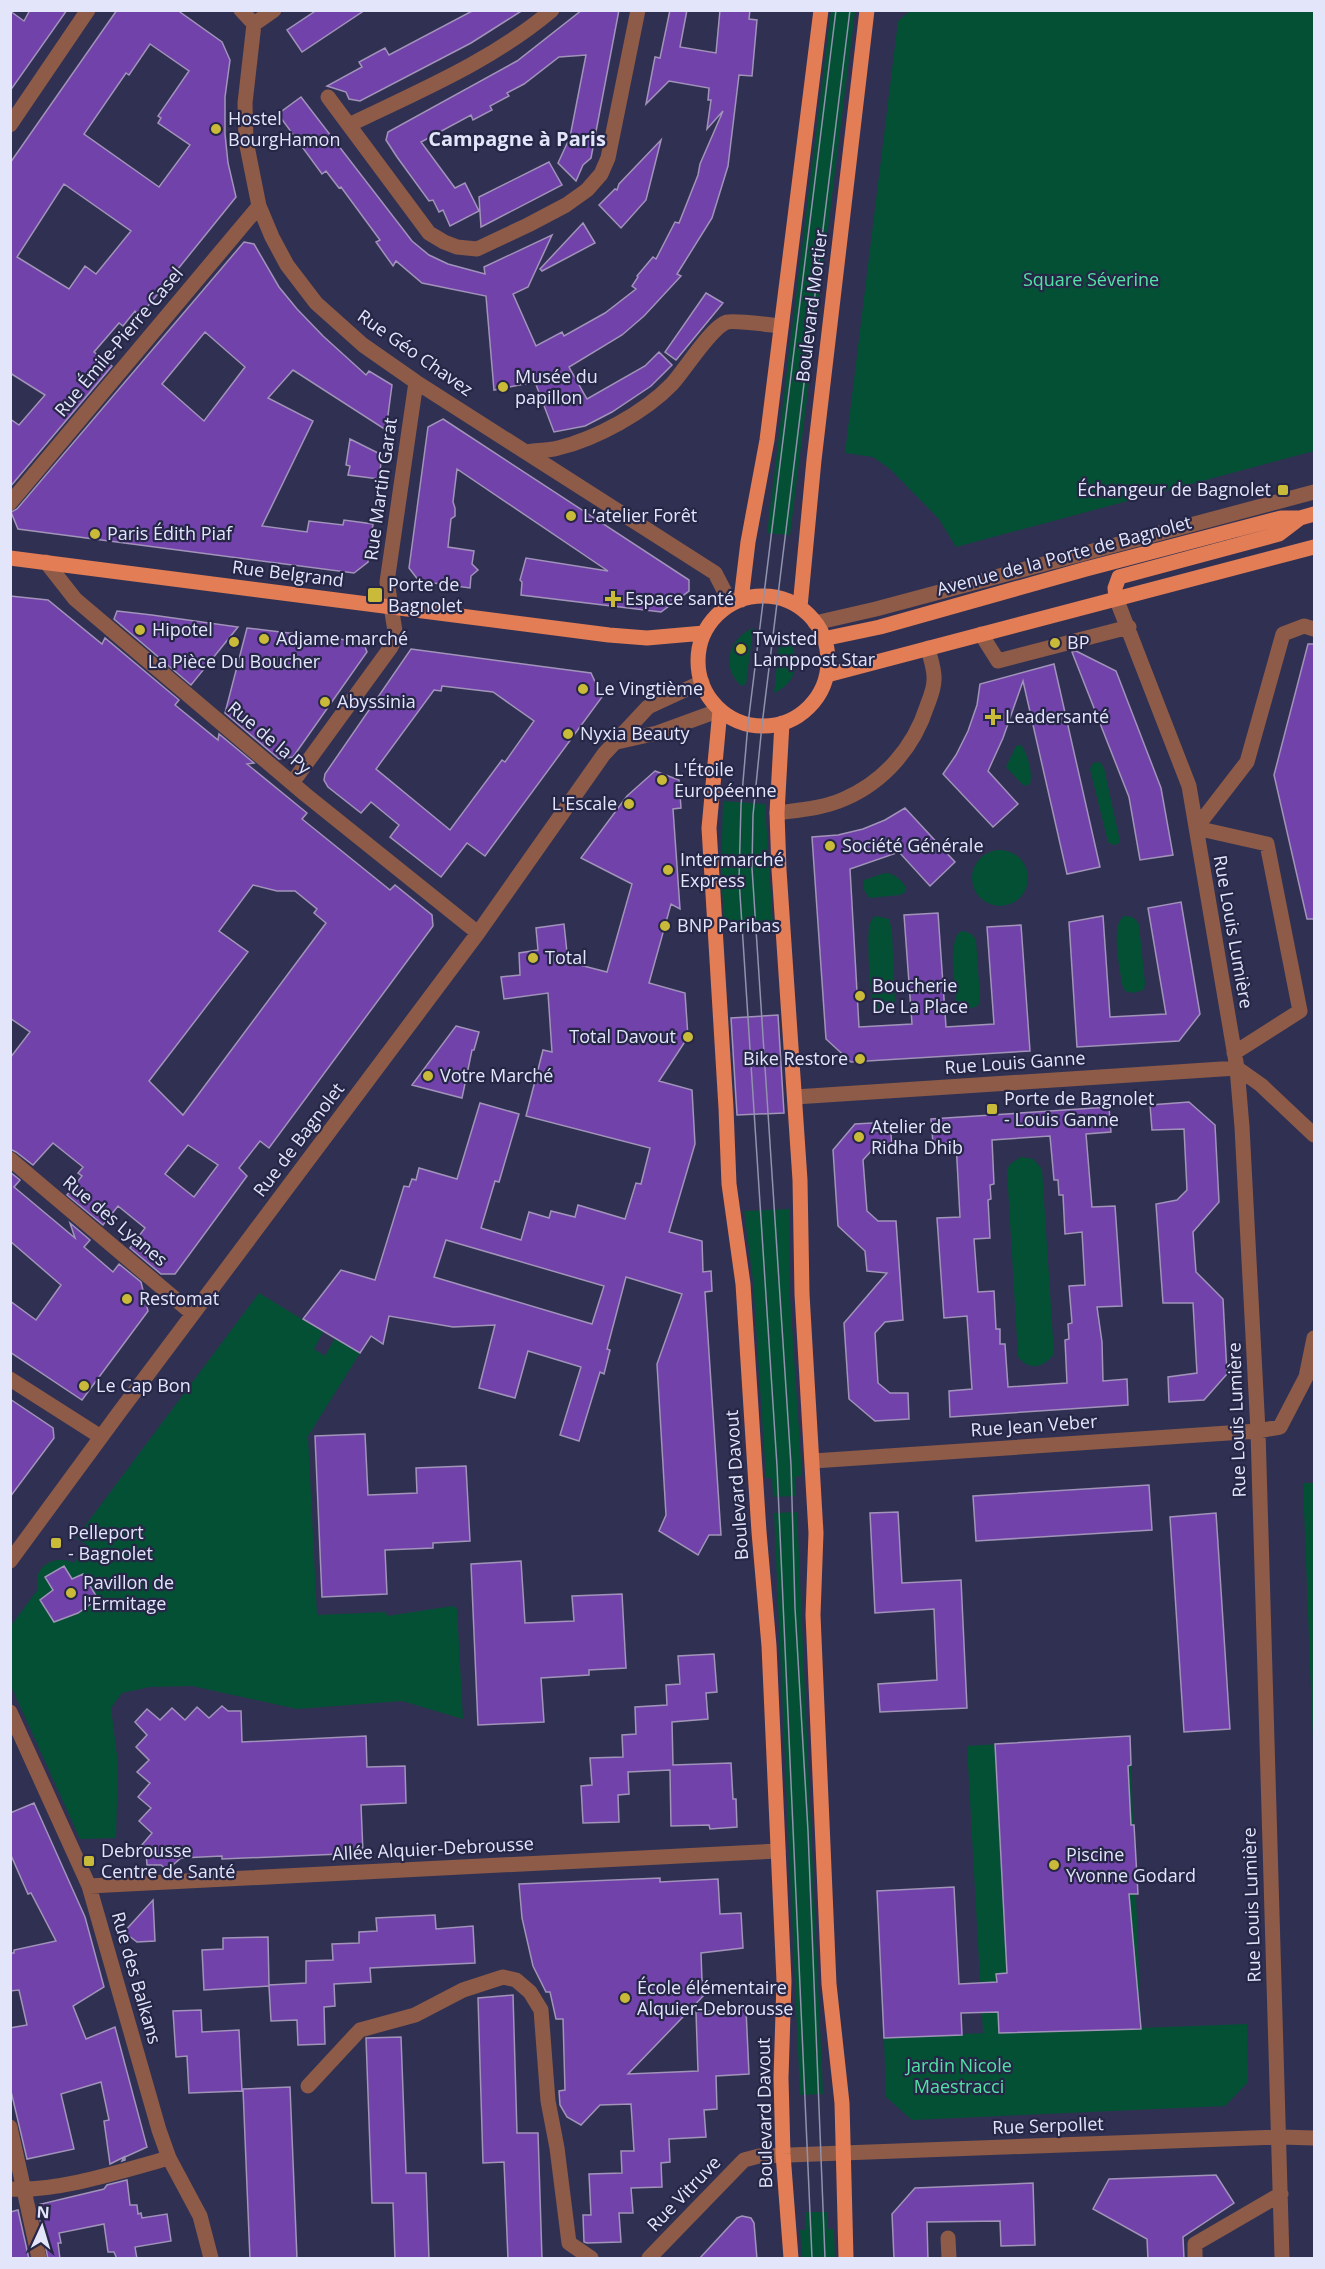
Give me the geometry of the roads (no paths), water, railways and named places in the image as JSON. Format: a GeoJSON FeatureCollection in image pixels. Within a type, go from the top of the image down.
{"type":"FeatureCollection","features":[{"type":"Feature","properties":{"kind":"main road","name":"Boulevard Mortier"},"geometry":{"type":"LineString","coordinates":[[736,602],[767,440],[821,10]]}},
{"type":"Feature","properties":{"kind":"main road","name":"Boulevard Mortier"},"geometry":{"type":"LineString","coordinates":[[800,607],[814,460],[867,10]]}},
{"type":"Feature","properties":{"kind":"main road"},"geometry":{"type":"LineString","coordinates":[[1116,598],[1115,588],[1119,577],[1279,534],[1307,516]]}},
{"type":"Feature","properties":{"kind":"main road","name":"Avenue de la Porte de Bagnolet"},"geometry":{"type":"LineString","coordinates":[[823,639],[880,627],[1086,569],[1281,518],[1307,516]]}},
{"type":"Feature","properties":{"kind":"main road"},"geometry":{"type":"LineString","coordinates":[[827,675],[1314,547]]}},
{"type":"Feature","properties":{"kind":"main road","name":"Rue Belgrand"},"geometry":{"type":"LineString","coordinates":[[10,558],[609,635],[647,638],[704,633]]}},
{"type":"Feature","properties":{"kind":"main road"},"geometry":{"type":"LineString","coordinates":[[763,596],[778,598],[800,607],[815,623],[823,639],[827,655],[827,675],[821,690],[810,706],[782,723],[748,724],[720,710],[707,695],[698,670],[698,654],[704,633],[715,617],[736,602],[763,596]]}},
{"type":"Feature","properties":{"kind":"main road","name":"Boulevard Davout"},"geometry":{"type":"LineString","coordinates":[[720,710],[709,828],[729,1184],[743,1284],[759,1533],[769,1646],[784,1981],[781,2078],[783,2154],[791,2259]]}},
{"type":"Feature","properties":{"kind":"main road"},"geometry":{"type":"LineString","coordinates":[[782,723],[777,813],[800,1179],[802,1294],[816,1533],[813,1616],[829,1984],[842,2103],[846,2259]]}},
{"type":"Feature","properties":{"kind":"street"},"geometry":{"type":"LineString","coordinates":[[10,125],[88,10]]}},
{"type":"Feature","properties":{"kind":"street"},"geometry":{"type":"LineString","coordinates":[[241,10],[254,24],[274,10]]}},
{"type":"Feature","properties":{"kind":"street"},"geometry":{"type":"LineString","coordinates":[[349,125],[475,63],[522,36],[552,10]]}},
{"type":"Feature","properties":{"kind":"street"},"geometry":{"type":"LineString","coordinates":[[328,97],[429,233],[457,247],[477,249],[566,205],[587,190],[601,174],[614,135],[638,10]]}},
{"type":"Feature","properties":{"kind":"street","name":"Rue Géo Chavez"},"geometry":{"type":"LineString","coordinates":[[254,24],[245,103],[246,141],[259,206],[287,265],[316,303],[363,345],[416,382],[716,573],[736,602]]}},
{"type":"Feature","properties":{"kind":"street","name":"Rue Émile-Pierre Casel"},"geometry":{"type":"LineString","coordinates":[[10,503],[259,206]]}},
{"type":"Feature","properties":{"kind":"street"},"geometry":{"type":"LineString","coordinates":[[526,452],[557,448],[582,439],[620,422],[649,404],[672,383],[716,330],[727,322],[781,326]]}},
{"type":"Feature","properties":{"kind":"street","name":"Rue Martin Garat"},"geometry":{"type":"LineString","coordinates":[[292,783],[396,637],[387,582],[416,382]]}},
{"type":"Feature","properties":{"kind":"street"},"geometry":{"type":"LineString","coordinates":[[815,623],[887,606],[1314,492]]}},
{"type":"Feature","properties":{"kind":"street","name":"Rue de la Py"},"geometry":{"type":"LineString","coordinates":[[46,562],[75,599],[292,783],[478,933]]}},
{"type":"Feature","properties":{"kind":"street","name":"Rue Louis Lumière"},"geometry":{"type":"LineString","coordinates":[[1116,598],[1189,786],[1235,1060],[1242,1127],[1258,1431],[1282,2259]]}},
{"type":"Feature","properties":{"kind":"street"},"geometry":{"type":"LineString","coordinates":[[1314,629],[1304,626],[1283,634],[1247,762],[1196,828],[1267,844],[1300,1011],[1235,1060],[1314,1135]]}},
{"type":"Feature","properties":{"kind":"street"},"geometry":{"type":"LineString","coordinates":[[981,634],[998,661],[1129,627]]}},
{"type":"Feature","properties":{"kind":"street"},"geometry":{"type":"LineString","coordinates":[[777,813],[801,810],[844,799],[865,788],[892,765],[917,733],[933,688],[935,677],[928,648]]}},
{"type":"Feature","properties":{"kind":"street","name":"Rue de Bagnolet"},"geometry":{"type":"LineString","coordinates":[[10,1561],[478,933],[604,754],[648,707],[702,682]]}},
{"type":"Feature","properties":{"kind":"street"},"geometry":{"type":"LineString","coordinates":[[617,742],[657,733],[720,710]]}},
{"type":"Feature","properties":{"kind":"street","name":"Rue Louis Ganne"},"geometry":{"type":"LineString","coordinates":[[795,1097],[1235,1060]]}},
{"type":"Feature","properties":{"kind":"street","name":"Rue des Lyanes"},"geometry":{"type":"LineString","coordinates":[[10,1159],[193,1314]]}},
{"type":"Feature","properties":{"kind":"street","name":"Rue Jean Veber"},"geometry":{"type":"LineString","coordinates":[[813,1461],[1258,1431],[1280,1427],[1306,1377],[1314,1338]]}},
{"type":"Feature","properties":{"kind":"street"},"geometry":{"type":"LineString","coordinates":[[10,1379],[101,1437]]}},
{"type":"Feature","properties":{"kind":"street","name":"Rue des Balkans"},"geometry":{"type":"LineString","coordinates":[[10,1712],[89,1886],[169,2158],[200,2216],[211,2259]]}},
{"type":"Feature","properties":{"kind":"street","name":"Allée Alquier-Debrousse"},"geometry":{"type":"LineString","coordinates":[[89,1886],[778,1851]]}},
{"type":"Feature","properties":{"kind":"street"},"geometry":{"type":"LineString","coordinates":[[308,2086],[360,2030],[415,2015],[464,1990],[503,1977],[516,1980],[530,1992],[541,2010],[548,2101],[557,2148],[569,2242],[591,2259]]}},
{"type":"Feature","properties":{"kind":"street"},"geometry":{"type":"LineString","coordinates":[[10,2127],[18,2189],[39,2259]]}},
{"type":"Feature","properties":{"kind":"street","name":"Rue Serpollet"},"geometry":{"type":"LineString","coordinates":[[783,2154],[1280,2137],[1314,2138]]}},
{"type":"Feature","properties":{"kind":"street","name":"Rue Vitruve"},"geometry":{"type":"LineString","coordinates":[[649,2259],[744,2160],[783,2154]]}},
{"type":"Feature","properties":{"kind":"street"},"geometry":{"type":"LineString","coordinates":[[18,2189],[34,2190],[124,2171],[169,2158]]}},
{"type":"Feature","properties":{"kind":"street"},"geometry":{"type":"LineString","coordinates":[[1195,2259],[1195,2244],[1281,2194]]}},
{"type":"Feature","properties":{"kind":"street"},"geometry":{"type":"LineString","coordinates":[[948,2238],[949,2259]]}},
{"type":"Feature","properties":{"kind":"tram line"},"geometry":{"type":"LineString","coordinates":[[812,2258],[777,1466],[739,879],[741,805],[748,724],[836,10]]}},
{"type":"Feature","properties":{"kind":"tram line"},"geometry":{"type":"LineString","coordinates":[[825,2258],[808,1831],[795,1608],[791,1465],[752,868],[753,815],[762,725],[850,10]]}},
{"type":"Feature","properties":{"kind":"place","name":"Hostel BourgHamon"},"geometry":{"type":"Point","coordinates":[216,129]}},
{"type":"Feature","properties":{"kind":"place","name":"Musée du papillon"},"geometry":{"type":"Point","coordinates":[503,387]}},
{"type":"Feature","properties":{"kind":"place","name":"Échangeur de Bagnolet"},"geometry":{"type":"Point","coordinates":[1283,490]}},
{"type":"Feature","properties":{"kind":"place","name":"L’atelier Forêt"},"geometry":{"type":"Point","coordinates":[571,516]}},
{"type":"Feature","properties":{"kind":"place","name":"Paris Édith Piaf"},"geometry":{"type":"Point","coordinates":[95,534]}},
{"type":"Feature","properties":{"kind":"place","name":"Porte de Bagnolet"},"geometry":{"type":"Point","coordinates":[375,595]}},
{"type":"Feature","properties":{"kind":"place","name":"Espace santé"},"geometry":{"type":"Point","coordinates":[613,599]}},
{"type":"Feature","properties":{"kind":"place","name":"Hipotel"},"geometry":{"type":"Point","coordinates":[140,630]}},
{"type":"Feature","properties":{"kind":"place","name":"Adjame marché"},"geometry":{"type":"Point","coordinates":[264,639]}},
{"type":"Feature","properties":{"kind":"place","name":"La Pièce Du Boucher"},"geometry":{"type":"Point","coordinates":[234,642]}},
{"type":"Feature","properties":{"kind":"place","name":"BP"},"geometry":{"type":"Point","coordinates":[1055,643]}},
{"type":"Feature","properties":{"kind":"place","name":"Twisted Lamppost Star"},"geometry":{"type":"Point","coordinates":[741,649]}},
{"type":"Feature","properties":{"kind":"place","name":"Le Vingtième"},"geometry":{"type":"Point","coordinates":[583,689]}},
{"type":"Feature","properties":{"kind":"place","name":"Abyssinia"},"geometry":{"type":"Point","coordinates":[325,702]}},
{"type":"Feature","properties":{"kind":"place","name":"Leadersanté"},"geometry":{"type":"Point","coordinates":[993,717]}},
{"type":"Feature","properties":{"kind":"place","name":"Nyxia Beauty"},"geometry":{"type":"Point","coordinates":[568,734]}},
{"type":"Feature","properties":{"kind":"place","name":"L'Étoile Européenne"},"geometry":{"type":"Point","coordinates":[662,780]}},
{"type":"Feature","properties":{"kind":"place","name":"L'Escale"},"geometry":{"type":"Point","coordinates":[629,804]}},
{"type":"Feature","properties":{"kind":"place","name":"Société Générale"},"geometry":{"type":"Point","coordinates":[830,846]}},
{"type":"Feature","properties":{"kind":"place","name":"Intermarché Express"},"geometry":{"type":"Point","coordinates":[668,870]}},
{"type":"Feature","properties":{"kind":"place","name":"BNP Paribas"},"geometry":{"type":"Point","coordinates":[665,926]}},
{"type":"Feature","properties":{"kind":"place","name":"Total"},"geometry":{"type":"Point","coordinates":[533,958]}},
{"type":"Feature","properties":{"kind":"place","name":"Boucherie De La Place"},"geometry":{"type":"Point","coordinates":[860,996]}},
{"type":"Feature","properties":{"kind":"place","name":"Total Davout"},"geometry":{"type":"Point","coordinates":[688,1037]}},
{"type":"Feature","properties":{"kind":"place","name":"Bike Restore"},"geometry":{"type":"Point","coordinates":[860,1059]}},
{"type":"Feature","properties":{"kind":"place","name":"Votre Marché"},"geometry":{"type":"Point","coordinates":[428,1076]}},
{"type":"Feature","properties":{"kind":"place","name":"Porte de Bagnolet - Louis Ganne"},"geometry":{"type":"Point","coordinates":[992,1109]}},
{"type":"Feature","properties":{"kind":"place","name":"Atelier de Ridha Dhib"},"geometry":{"type":"Point","coordinates":[859,1137]}},
{"type":"Feature","properties":{"kind":"place","name":"Restomat"},"geometry":{"type":"Point","coordinates":[127,1299]}},
{"type":"Feature","properties":{"kind":"place","name":"Le Cap Bon"},"geometry":{"type":"Point","coordinates":[84,1386]}},
{"type":"Feature","properties":{"kind":"place","name":"Pelleport - Bagnolet"},"geometry":{"type":"Point","coordinates":[56,1543]}},
{"type":"Feature","properties":{"kind":"place","name":"Pavillon de l'Ermitage"},"geometry":{"type":"Point","coordinates":[71,1593]}},
{"type":"Feature","properties":{"kind":"place","name":"Debrousse Centre de Santé"},"geometry":{"type":"Point","coordinates":[89,1861]}},
{"type":"Feature","properties":{"kind":"place","name":"Piscine Yvonne Godard"},"geometry":{"type":"Point","coordinates":[1054,1865]}},
{"type":"Feature","properties":{"kind":"place","name":"École élémentaire Alquier-Debrousse"},"geometry":{"type":"Point","coordinates":[625,1998]}},
{"type":"Feature","properties":{"kind":"district","name":"Campagne à Paris"},"geometry":{"type":"Point","coordinates":[517,139]}},
{"type":"Feature","properties":{"kind":"park label","name":"Square Séverine"},"geometry":{"type":"Point","coordinates":[1091,280]}},
{"type":"Feature","properties":{"kind":"park label","name":"Jardin Nicole Maestracci"},"geometry":{"type":"Point","coordinates":[959,2076]}}]}
